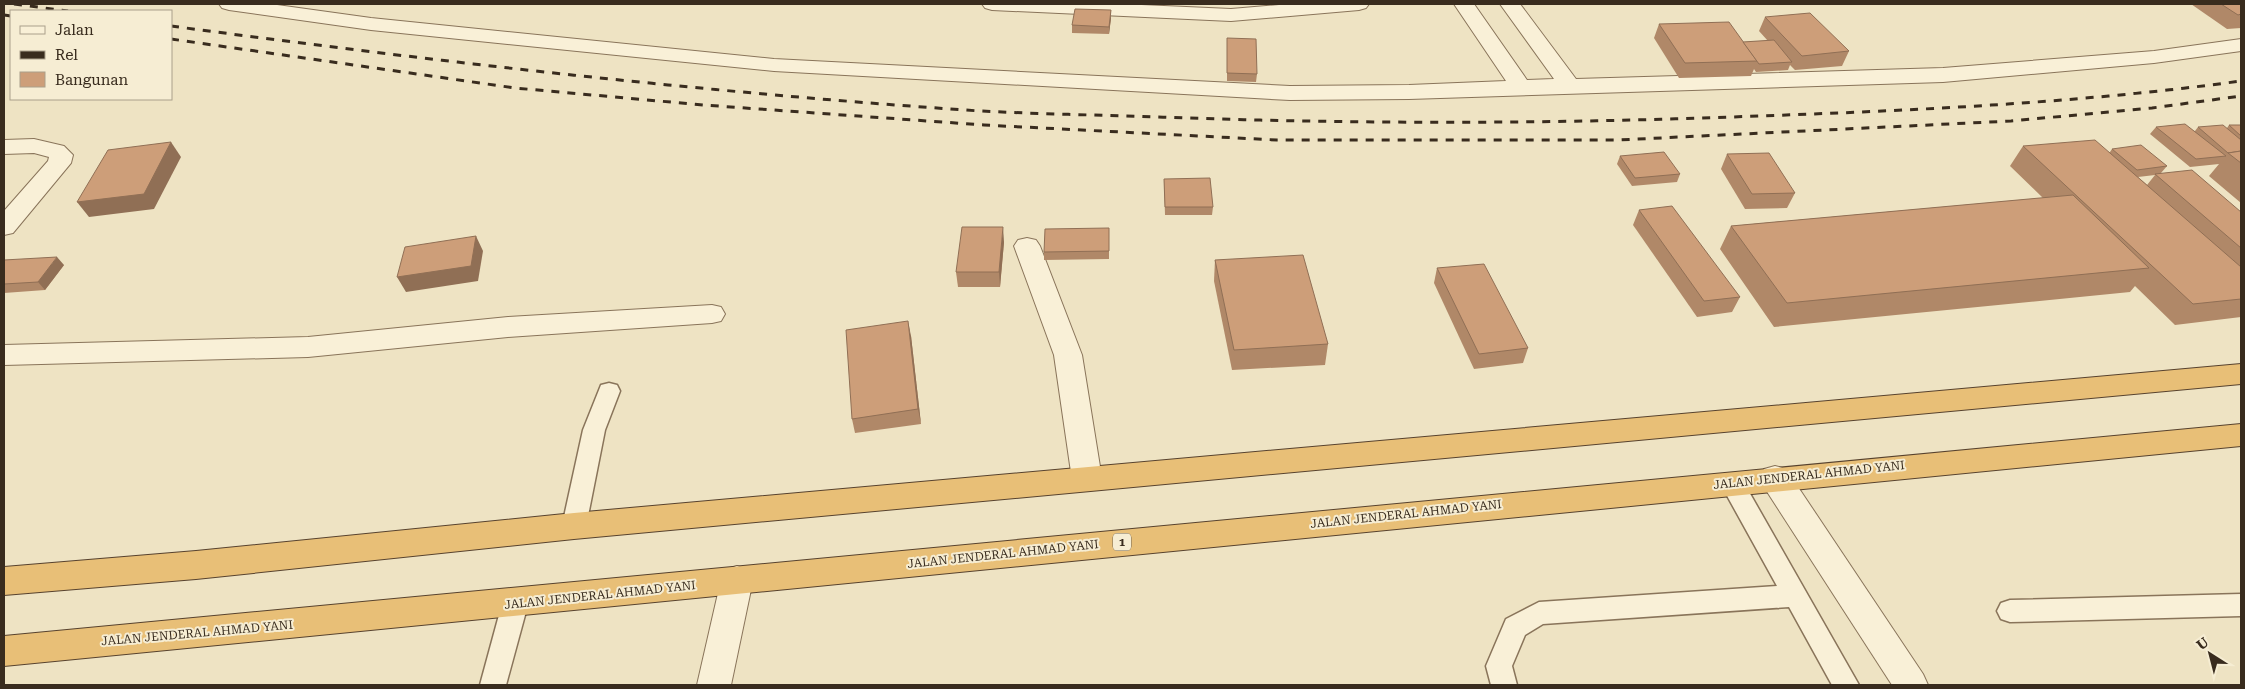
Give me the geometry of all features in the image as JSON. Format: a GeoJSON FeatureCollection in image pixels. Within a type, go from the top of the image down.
{"type":"FeatureCollection","features":[{"type":"Feature","properties":{"kind":"highway"},"geometry":{"type":"LineString","coordinates":[[4,581],[196,564],[574,526],[2241,374]]}},
{"type":"Feature","properties":{"kind":"highway","name":"JALAN JENDERAL AHMAD YANI"},"geometry":{"type":"LineString","coordinates":[[4,651],[515,604],[737,580],[1775,478],[2241,436]]}},
{"type":"Feature","properties":{"kind":"street"},"geometry":{"type":"LineString","coordinates":[[229,4],[371,24],[774,65],[1290,93],[1409,92],[1942,75],[2154,57],[2241,45]]}},
{"type":"Feature","properties":{"kind":"street"},"geometry":{"type":"LineString","coordinates":[[992,4],[1229,10],[1359,4]]}},
{"type":"Feature","properties":{"kind":"street"},"geometry":{"type":"LineString","coordinates":[[1464,4],[1521,87]]}},
{"type":"Feature","properties":{"kind":"street"},"geometry":{"type":"LineString","coordinates":[[1510,4],[1570,86]]}},
{"type":"Feature","properties":{"kind":"street"},"geometry":{"type":"LineString","coordinates":[[4,147],[48,148],[57,150],[62,155],[59,163],[4,227]]}},
{"type":"Feature","properties":{"kind":"street"},"geometry":{"type":"LineString","coordinates":[[1027,246],[1068,355],[1087,479]]}},
{"type":"Feature","properties":{"kind":"street"},"geometry":{"type":"LineString","coordinates":[[4,356],[308,347],[508,327],[712,314]]}},
{"type":"Feature","properties":{"kind":"street"},"geometry":{"type":"LineString","coordinates":[[1775,478],[1911,685]]}},
{"type":"Feature","properties":{"kind":"street"},"geometry":{"type":"LineString","coordinates":[[714,685],[737,580]]}},
{"type":"Feature","properties":{"kind":"lane"},"geometry":{"type":"LineString","coordinates":[[574,526],[594,430],[609,391]]}},
{"type":"Feature","properties":{"kind":"lane"},"geometry":{"type":"LineString","coordinates":[[1732,483],[1846,685]]}},
{"type":"Feature","properties":{"kind":"lane"},"geometry":{"type":"LineString","coordinates":[[1504,685],[1499,666],[1515,627],[1539,613],[1797,596]]}},
{"type":"Feature","properties":{"kind":"lane"},"geometry":{"type":"LineString","coordinates":[[493,685],[515,604]]}},
{"type":"Feature","properties":{"kind":"lane"},"geometry":{"type":"LineString","coordinates":[[2010,611],[2241,605]]}},
{"type":"Feature","properties":{"kind":"building"},"geometry":{"type":"Polygon","coordinates":[[[2221,4],[2241,4],[2241,14],[2238,15],[2221,4]]]}},
{"type":"Feature","properties":{"kind":"building"},"geometry":{"type":"Polygon","coordinates":[[[1075,9],[1111,10],[1109,27],[1072,25],[1075,9]]]}},
{"type":"Feature","properties":{"kind":"building"},"geometry":{"type":"Polygon","coordinates":[[[1810,13],[1849,51],[1802,56],[1765,17],[1810,13]]]}},
{"type":"Feature","properties":{"kind":"building"},"geometry":{"type":"Polygon","coordinates":[[[1729,22],[1757,61],[1685,63],[1659,24],[1729,22]]]}},
{"type":"Feature","properties":{"kind":"building"},"geometry":{"type":"Polygon","coordinates":[[[1227,38],[1256,39],[1257,74],[1227,73],[1227,38]]]}},
{"type":"Feature","properties":{"kind":"building"},"geometry":{"type":"Polygon","coordinates":[[[1774,40],[1792,62],[1759,64],[1743,42],[1774,40]]]}},
{"type":"Feature","properties":{"kind":"building"},"geometry":{"type":"Polygon","coordinates":[[[2185,124],[2226,156],[2196,159],[2156,127],[2185,124]]]}},
{"type":"Feature","properties":{"kind":"building"},"geometry":{"type":"Polygon","coordinates":[[[2223,125],[2241,140],[2241,151],[2228,153],[2198,127],[2223,125]]]}},
{"type":"Feature","properties":{"kind":"building"},"geometry":{"type":"Polygon","coordinates":[[[2229,125],[2241,125],[2241,136],[2229,125]]]}},
{"type":"Feature","properties":{"kind":"building"},"geometry":{"type":"Polygon","coordinates":[[[2095,140],[2241,267],[2241,299],[2193,304],[2023,146],[2095,140]]]}},
{"type":"Feature","properties":{"kind":"building"},"geometry":{"type":"Polygon","coordinates":[[[171,142],[144,194],[77,202],[108,150],[171,142]]]}},
{"type":"Feature","properties":{"kind":"building"},"geometry":{"type":"Polygon","coordinates":[[[2141,145],[2167,166],[2137,170],[2112,149],[2141,145]]]}},
{"type":"Feature","properties":{"kind":"building"},"geometry":{"type":"Polygon","coordinates":[[[2241,151],[2241,163],[2228,153],[2241,151]]]}},
{"type":"Feature","properties":{"kind":"building"},"geometry":{"type":"Polygon","coordinates":[[[1664,152],[1680,174],[1635,178],[1620,156],[1664,152]]]}},
{"type":"Feature","properties":{"kind":"building"},"geometry":{"type":"Polygon","coordinates":[[[1769,153],[1795,193],[1752,194],[1727,154],[1769,153]]]}},
{"type":"Feature","properties":{"kind":"building"},"geometry":{"type":"Polygon","coordinates":[[[2192,170],[2241,212],[2241,248],[2155,174],[2192,170]]]}},
{"type":"Feature","properties":{"kind":"building"},"geometry":{"type":"Polygon","coordinates":[[[1210,178],[1213,207],[1165,207],[1164,179],[1210,178]]]}},
{"type":"Feature","properties":{"kind":"building"},"geometry":{"type":"Polygon","coordinates":[[[2073,195],[2149,268],[1787,303],[1731,226],[2073,195]]]}},
{"type":"Feature","properties":{"kind":"building"},"geometry":{"type":"Polygon","coordinates":[[[1672,206],[1740,297],[1704,301],[1639,210],[1672,206]]]}},
{"type":"Feature","properties":{"kind":"building"},"geometry":{"type":"Polygon","coordinates":[[[962,227],[1003,227],[999,272],[956,272],[962,227]]]}},
{"type":"Feature","properties":{"kind":"building"},"geometry":{"type":"Polygon","coordinates":[[[1109,228],[1109,251],[1044,252],[1045,229],[1109,228]]]}},
{"type":"Feature","properties":{"kind":"building"},"geometry":{"type":"Polygon","coordinates":[[[476,236],[471,266],[397,277],[405,247],[476,236]]]}},
{"type":"Feature","properties":{"kind":"building"},"geometry":{"type":"Polygon","coordinates":[[[1303,255],[1328,344],[1234,350],[1215,260],[1303,255]]]}},
{"type":"Feature","properties":{"kind":"building"},"geometry":{"type":"Polygon","coordinates":[[[57,257],[38,282],[4,284],[4,260],[57,257]]]}},
{"type":"Feature","properties":{"kind":"building"},"geometry":{"type":"Polygon","coordinates":[[[1484,264],[1528,348],[1479,354],[1437,268],[1484,264]]]}},
{"type":"Feature","properties":{"kind":"building"},"geometry":{"type":"Polygon","coordinates":[[[908,321],[918,409],[852,419],[846,330],[908,321]]]}},
{"type":"Feature","properties":{"kind":"railway"},"geometry":{"type":"LineString","coordinates":[[14,4],[60,10]]}},
{"type":"Feature","properties":{"kind":"railway"},"geometry":{"type":"LineString","coordinates":[[4,15],[10,16]]}},
{"type":"Feature","properties":{"kind":"railway"},"geometry":{"type":"LineString","coordinates":[[172,26],[474,64],[676,86],[878,104],[1047,114],[1230,119],[1516,122],[1795,115],[2050,101],[2241,81]]}},
{"type":"Feature","properties":{"kind":"railway"},"geometry":{"type":"LineString","coordinates":[[172,39],[515,88],[703,105],[984,125],[1277,140],[1618,140],[2011,121],[2152,108],[2241,96]]}}]}
